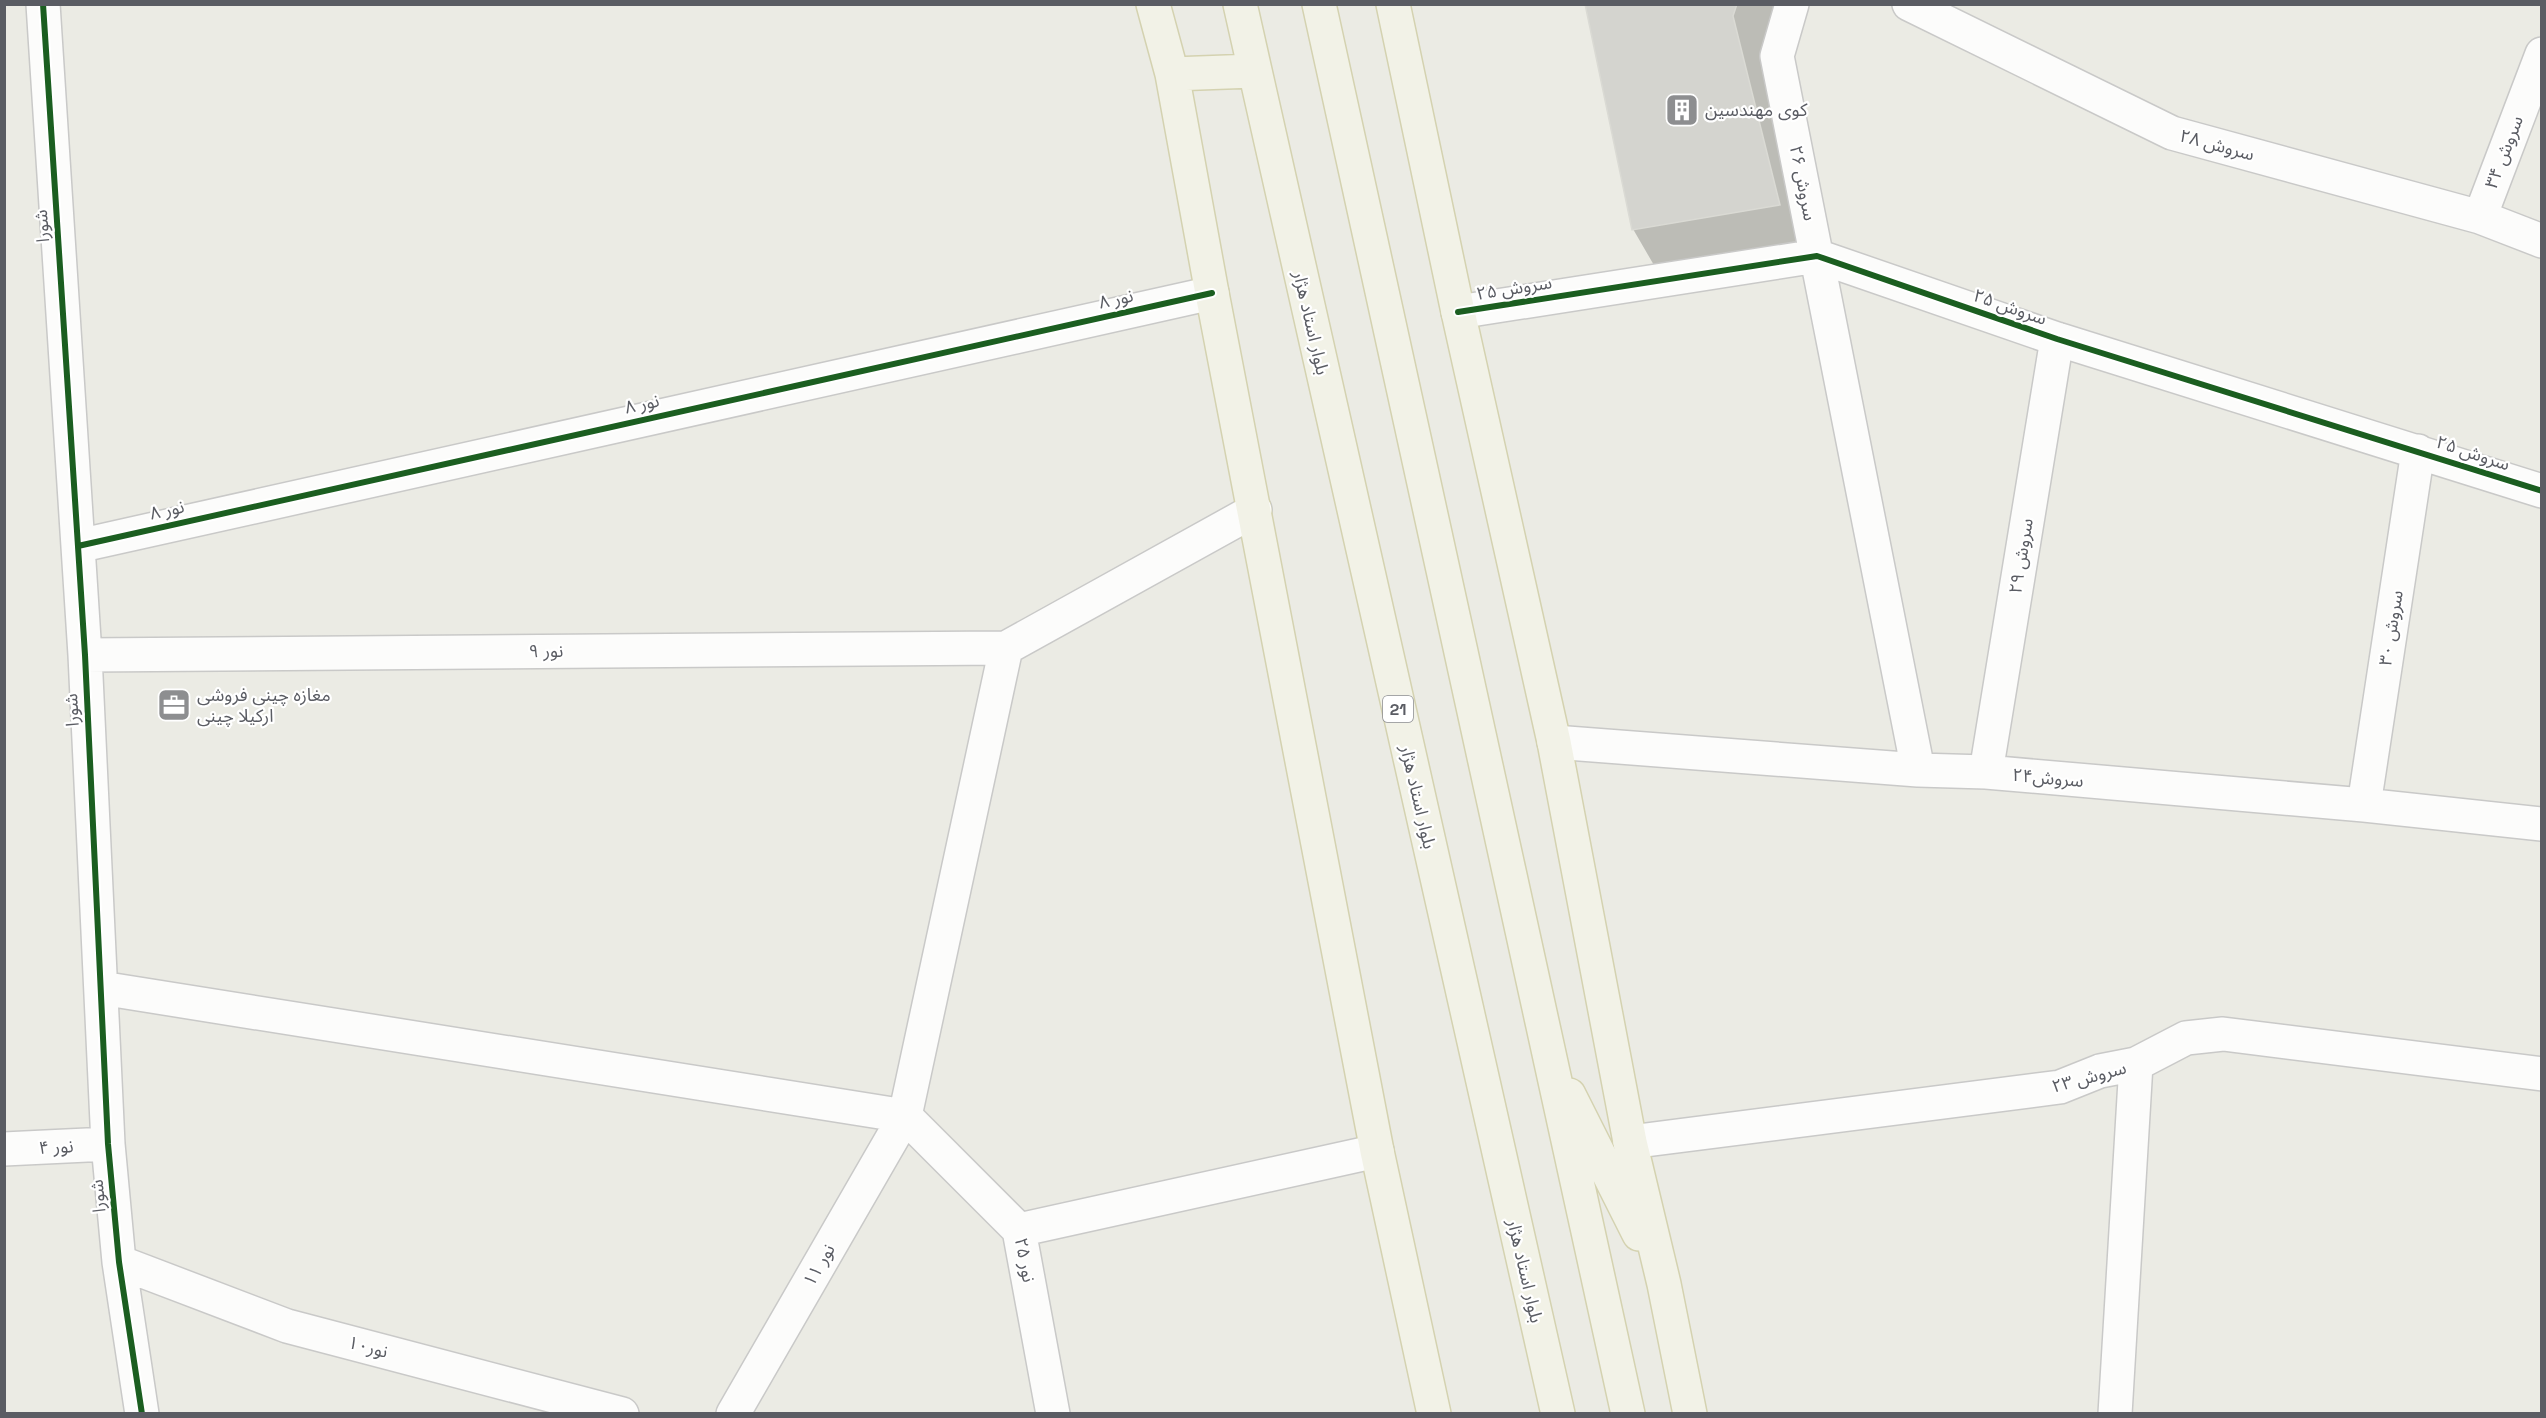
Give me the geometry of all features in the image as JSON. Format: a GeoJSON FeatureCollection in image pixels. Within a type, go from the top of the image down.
{"type":"FeatureCollection","features":[{"type":"Feature","properties":{"kind":"main road"},"geometry":{"type":"LineString","coordinates":[[1153,4],[1172,74],[1377,1151],[1434,1413]]}},
{"type":"Feature","properties":{"kind":"main road","name":"بلوار استاد هژار"},"geometry":{"type":"LineString","coordinates":[[1240,4],[1558,1413]]}},
{"type":"Feature","properties":{"kind":"main road"},"geometry":{"type":"LineString","coordinates":[[1319,4],[1628,1413]]}},
{"type":"Feature","properties":{"kind":"main road"},"geometry":{"type":"LineString","coordinates":[[1393,4],[1458,312],[1554,742],[1630,1142],[1664,1284],[1690,1413]]}},
{"type":"Feature","properties":{"kind":"main road"},"geometry":{"type":"LineString","coordinates":[[1172,74],[1254,71]]}},
{"type":"Feature","properties":{"kind":"main road"},"geometry":{"type":"LineString","coordinates":[[1547,1051],[1664,1284]]}},
{"type":"Feature","properties":{"kind":"street","name":"شورا"},"geometry":{"type":"LineString","coordinates":[[43,4],[85,655],[108,1144],[119,1262],[140,1412]]}},
{"type":"Feature","properties":{"kind":"street","name":"سروش ۲۶"},"geometry":{"type":"LineString","coordinates":[[1792,4],[1777,56],[1918,770]]}},
{"type":"Feature","properties":{"kind":"street","name":"سروش ۲۸"},"geometry":{"type":"LineString","coordinates":[[1909,4],[2172,133],[2480,217],[2541,241]]}},
{"type":"Feature","properties":{"kind":"street","name":"سروش ۳۴"},"geometry":{"type":"LineString","coordinates":[[2480,217],[2541,54]]}},
{"type":"Feature","properties":{"kind":"street","name":"سروش ۲۵"},"geometry":{"type":"LineString","coordinates":[[1458,312],[1817,256],[2057,339],[2541,491]]}},
{"type":"Feature","properties":{"kind":"street","name":"نور ۸"},"geometry":{"type":"LineString","coordinates":[[78,546],[1212,293]]}},
{"type":"Feature","properties":{"kind":"street","name":"سروش ۲۹"},"geometry":{"type":"LineString","coordinates":[[1986,772],[2057,339]]}},
{"type":"Feature","properties":{"kind":"street","name":"سروش ۳۰"},"geometry":{"type":"LineString","coordinates":[[2364,805],[2418,451]]}},
{"type":"Feature","properties":{"kind":"street"},"geometry":{"type":"LineString","coordinates":[[1006,648],[1256,510]]}},
{"type":"Feature","properties":{"kind":"street","name":"نور ۹"},"geometry":{"type":"LineString","coordinates":[[85,655],[1006,648]]}},
{"type":"Feature","properties":{"kind":"street","name":"نور ۱۱"},"geometry":{"type":"LineString","coordinates":[[733,1413],[905,1116],[1006,648]]}},
{"type":"Feature","properties":{"kind":"street","name":"سروش۲۴"},"geometry":{"type":"LineString","coordinates":[[1554,742],[1918,770],[1986,772],[2364,805],[2541,824]]}},
{"type":"Feature","properties":{"kind":"street"},"geometry":{"type":"LineString","coordinates":[[101,988],[905,1116]]}},
{"type":"Feature","properties":{"kind":"street","name":"سروش ۲۳"},"geometry":{"type":"LineString","coordinates":[[1630,1142],[2060,1087],[2100,1071],[2136,1064],[2186,1038],[2223,1034],[2541,1074]]}},
{"type":"Feature","properties":{"kind":"street"},"geometry":{"type":"LineString","coordinates":[[2115,1413],[2136,1064]]}},
{"type":"Feature","properties":{"kind":"street","name":"نور ۲۵"},"geometry":{"type":"LineString","coordinates":[[905,1116],[1019,1230],[1053,1413]]}},
{"type":"Feature","properties":{"kind":"street","name":"نور ۴"},"geometry":{"type":"LineString","coordinates":[[4,1149],[108,1144]]}},
{"type":"Feature","properties":{"kind":"street"},"geometry":{"type":"LineString","coordinates":[[1019,1230],[1377,1151]]}},
{"type":"Feature","properties":{"kind":"street","name":"نور۱۰"},"geometry":{"type":"LineString","coordinates":[[119,1262],[287,1326],[622,1413]]}},
{"type":"Feature","properties":{"kind":"building","name":"کوی مهندسین"},"geometry":{"type":"Polygon","coordinates":[[[1585,4],[1737,4],[1733,16],[1780,205],[1632,230],[1585,4]]]}},
{"type":"Feature","properties":{"kind":"cycle path"},"geometry":{"type":"LineString","coordinates":[[43,4],[85,655],[108,1144],[119,1262],[142,1414]]}},
{"type":"Feature","properties":{"kind":"cycle path"},"geometry":{"type":"LineString","coordinates":[[1458,312],[1817,256],[2057,339],[2542,491]]}},
{"type":"Feature","properties":{"kind":"cycle path"},"geometry":{"type":"LineString","coordinates":[[78,546],[1212,293]]}},
{"type":"Feature","properties":{"kind":"place","name":"کوی مهندسین"},"geometry":{"type":"Point","coordinates":[1682,110]}},
{"type":"Feature","properties":{"kind":"place","name":"مغازه چینی فروشی ارکیلا چینی"},"geometry":{"type":"Point","coordinates":[174,705]}}]}
